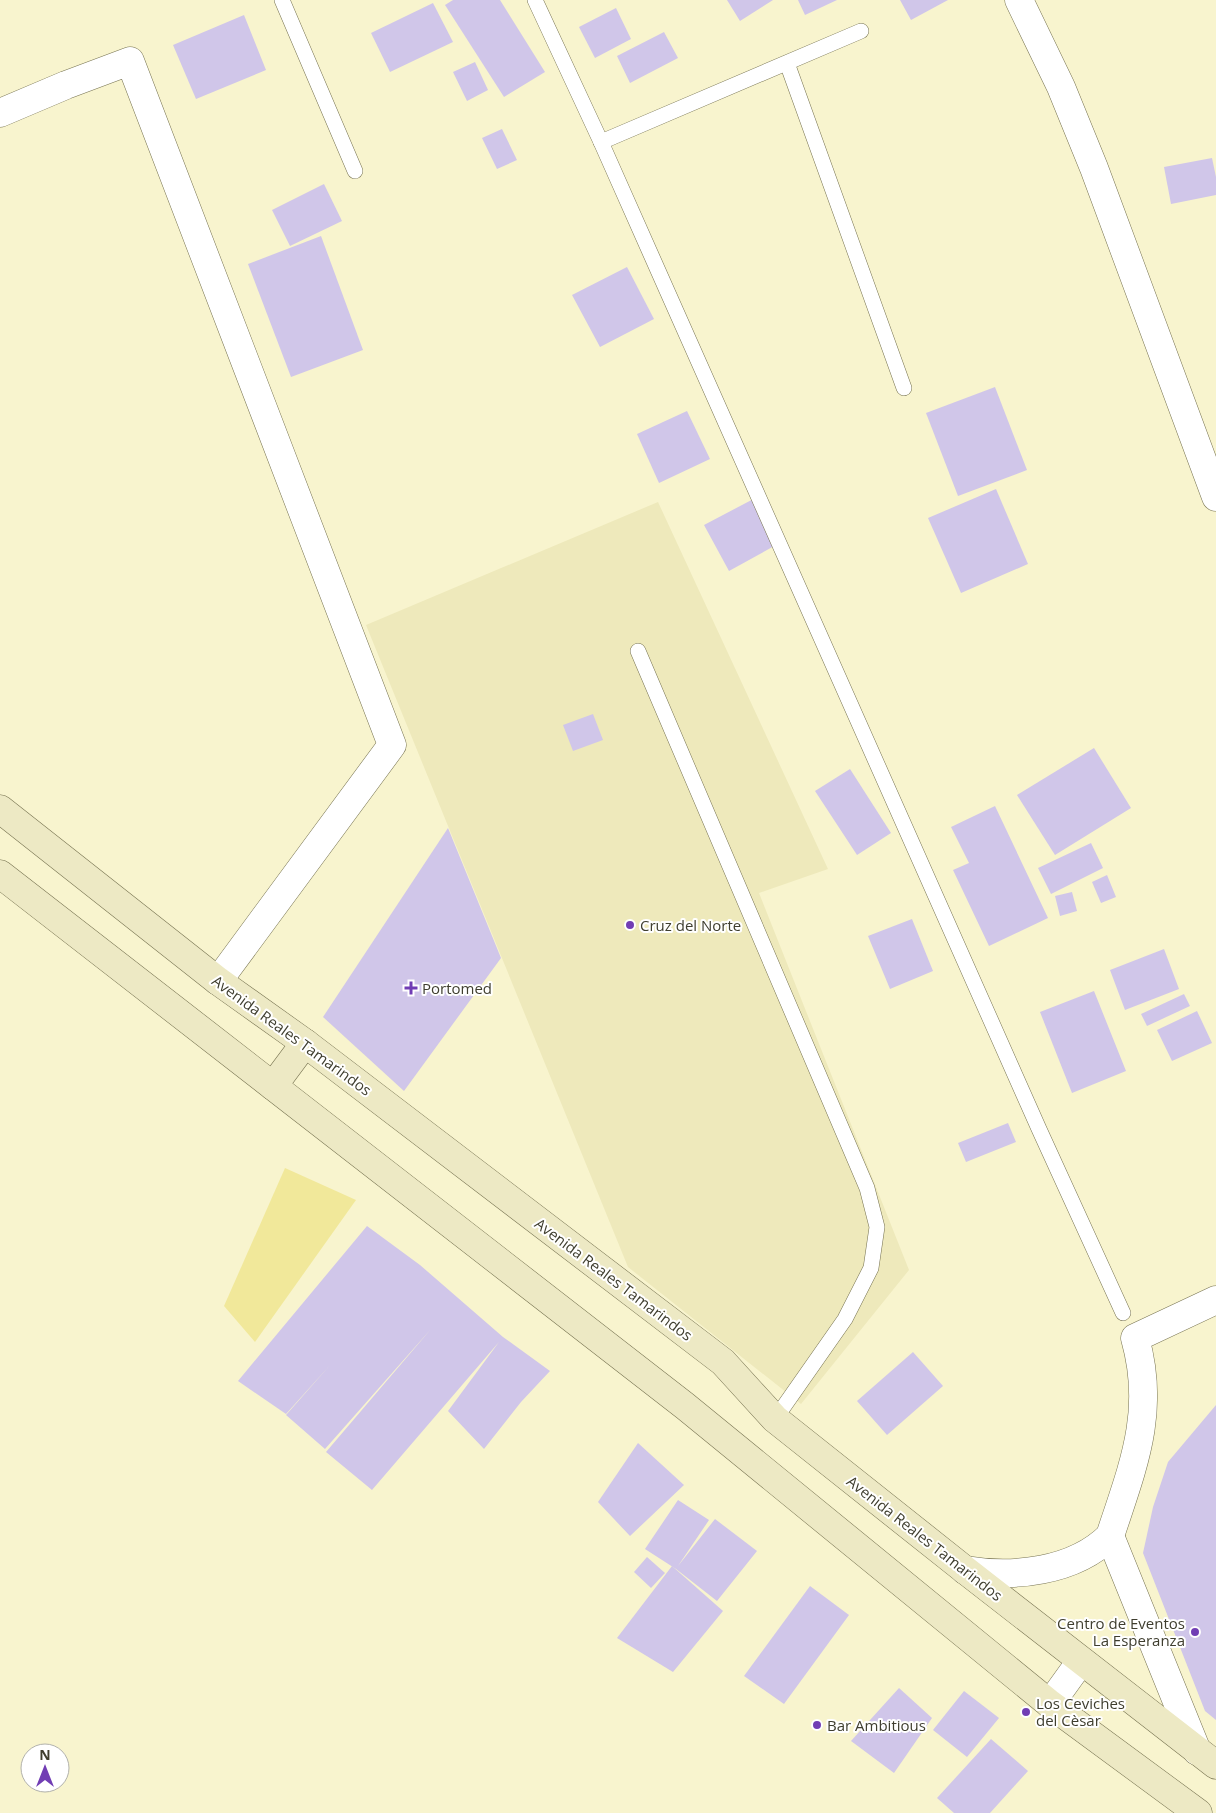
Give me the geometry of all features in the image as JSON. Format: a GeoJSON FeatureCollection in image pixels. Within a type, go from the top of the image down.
{"type":"FeatureCollection","features":[{"type":"Feature","properties":{"kind":"main road","name":"Avenida Reales Tamarindos"},"geometry":{"type":"LineString","coordinates":[[0,809],[218,981],[305,1042],[723,1362],[775,1419],[1206,1758]]}},
{"type":"Feature","properties":{"kind":"main road"},"geometry":{"type":"LineString","coordinates":[[0,874],[685,1406],[1050,1704],[1198,1813]]}},
{"type":"Feature","properties":{"kind":"main road"},"geometry":{"type":"LineString","coordinates":[[273,1086],[305,1042]]}},
{"type":"Feature","properties":{"kind":"street"},"geometry":{"type":"LineString","coordinates":[[1019,0],[1061,87],[1088,153],[1216,497]]}},
{"type":"Feature","properties":{"kind":"street"},"geometry":{"type":"LineString","coordinates":[[0,113],[130,61],[392,745],[218,981]]}},
{"type":"Feature","properties":{"kind":"street"},"geometry":{"type":"LineString","coordinates":[[966,1570],[1000,1573],[1049,1568],[1069,1562],[1102,1545],[1110,1536],[1135,1459],[1142,1424],[1144,1391],[1142,1361],[1135,1338],[1216,1300]]}},
{"type":"Feature","properties":{"kind":"street"},"geometry":{"type":"LineString","coordinates":[[1110,1536],[1206,1758]]}},
{"type":"Feature","properties":{"kind":"street"},"geometry":{"type":"LineString","coordinates":[[1050,1704],[1081,1661]]}},
{"type":"Feature","properties":{"kind":"lane"},"geometry":{"type":"LineString","coordinates":[[282,0],[355,171]]}},
{"type":"Feature","properties":{"kind":"lane"},"geometry":{"type":"LineString","coordinates":[[535,0],[601,142],[1035,1120],[1123,1312]]}},
{"type":"Feature","properties":{"kind":"lane"},"geometry":{"type":"LineString","coordinates":[[601,142],[861,31]]}},
{"type":"Feature","properties":{"kind":"lane"},"geometry":{"type":"LineString","coordinates":[[787,63],[904,388]]}},
{"type":"Feature","properties":{"kind":"lane"},"geometry":{"type":"LineString","coordinates":[[638,652],[867,1188],[877,1226],[870,1268],[845,1319],[775,1419]]}},
{"type":"Feature","properties":{"kind":"shaded area","name":"Cruz del Norte"},"geometry":{"type":"Polygon","coordinates":[[[658,502],[828,869],[759,893],[909,1270],[801,1404],[628,1267],[366,625],[658,502]]]}},
{"type":"Feature","properties":{"kind":"shaded area"},"geometry":{"type":"Polygon","coordinates":[[[285,1168],[356,1200],[255,1342],[224,1306],[285,1168]]]}},
{"type":"Feature","properties":{"kind":"building"},"geometry":{"type":"Polygon","coordinates":[[[453,0],[500,0],[545,72],[504,97],[445,5],[453,0]]]}},
{"type":"Feature","properties":{"kind":"building"},"geometry":{"type":"Polygon","coordinates":[[[727,0],[773,0],[740,21],[727,0]]]}},
{"type":"Feature","properties":{"kind":"building"},"geometry":{"type":"Polygon","coordinates":[[[798,0],[837,0],[805,15],[798,0]]]}},
{"type":"Feature","properties":{"kind":"building"},"geometry":{"type":"Polygon","coordinates":[[[900,0],[948,0],[911,20],[900,0]]]}},
{"type":"Feature","properties":{"kind":"building"},"geometry":{"type":"Polygon","coordinates":[[[433,3],[453,42],[390,72],[371,33],[433,3]]]}},
{"type":"Feature","properties":{"kind":"building"},"geometry":{"type":"Polygon","coordinates":[[[616,8],[631,39],[595,58],[579,27],[616,8]]]}},
{"type":"Feature","properties":{"kind":"building"},"geometry":{"type":"Polygon","coordinates":[[[244,15],[266,70],[196,99],[173,45],[244,15]]]}},
{"type":"Feature","properties":{"kind":"building"},"geometry":{"type":"Polygon","coordinates":[[[664,32],[678,58],[630,83],[617,56],[664,32]]]}},
{"type":"Feature","properties":{"kind":"building"},"geometry":{"type":"Polygon","coordinates":[[[475,62],[488,90],[467,101],[453,72],[475,62]]]}},
{"type":"Feature","properties":{"kind":"building"},"geometry":{"type":"Polygon","coordinates":[[[502,129],[517,160],[497,169],[482,138],[502,129]]]}},
{"type":"Feature","properties":{"kind":"building"},"geometry":{"type":"Polygon","coordinates":[[[1212,158],[1216,177],[1216,195],[1171,204],[1164,167],[1212,158]]]}},
{"type":"Feature","properties":{"kind":"building"},"geometry":{"type":"Polygon","coordinates":[[[324,184],[342,221],[290,246],[272,210],[324,184]]]}},
{"type":"Feature","properties":{"kind":"building"},"geometry":{"type":"Polygon","coordinates":[[[321,236],[363,350],[291,377],[248,264],[321,236]]]}},
{"type":"Feature","properties":{"kind":"building"},"geometry":{"type":"Polygon","coordinates":[[[627,267],[654,319],[600,347],[572,295],[627,267]]]}},
{"type":"Feature","properties":{"kind":"building"},"geometry":{"type":"Polygon","coordinates":[[[995,387],[1027,470],[958,496],[926,413],[995,387]]]}},
{"type":"Feature","properties":{"kind":"building"},"geometry":{"type":"Polygon","coordinates":[[[687,411],[710,459],[659,483],[637,434],[687,411]]]}},
{"type":"Feature","properties":{"kind":"building"},"geometry":{"type":"Polygon","coordinates":[[[996,489],[1028,564],[961,593],[928,518],[996,489]]]}},
{"type":"Feature","properties":{"kind":"building"},"geometry":{"type":"Polygon","coordinates":[[[761,495],[785,540],[729,571],[704,525],[761,495]]]}},
{"type":"Feature","properties":{"kind":"building"},"geometry":{"type":"Polygon","coordinates":[[[593,714],[603,740],[573,751],[563,725],[593,714]]]}},
{"type":"Feature","properties":{"kind":"building"},"geometry":{"type":"Polygon","coordinates":[[[1094,748],[1131,808],[1055,855],[1017,795],[1094,748]]]}},
{"type":"Feature","properties":{"kind":"building"},"geometry":{"type":"Polygon","coordinates":[[[850,769],[891,833],[857,855],[815,791],[850,769]]]}},
{"type":"Feature","properties":{"kind":"building"},"geometry":{"type":"Polygon","coordinates":[[[995,806],[1048,918],[989,946],[953,870],[969,863],[951,827],[995,806]]]}},
{"type":"Feature","properties":{"kind":"building","name":"Portomed"},"geometry":{"type":"Polygon","coordinates":[[[448,828],[501,958],[404,1091],[323,1017],[448,828]]]}},
{"type":"Feature","properties":{"kind":"building"},"geometry":{"type":"Polygon","coordinates":[[[1091,843],[1103,868],[1051,894],[1038,868],[1091,843]]]}},
{"type":"Feature","properties":{"kind":"building"},"geometry":{"type":"Polygon","coordinates":[[[1107,875],[1116,897],[1101,903],[1092,882],[1107,875]]]}},
{"type":"Feature","properties":{"kind":"building"},"geometry":{"type":"Polygon","coordinates":[[[1072,892],[1077,911],[1060,916],[1055,896],[1072,892]]]}},
{"type":"Feature","properties":{"kind":"building"},"geometry":{"type":"Polygon","coordinates":[[[912,919],[933,971],[890,989],[868,936],[912,919]]]}},
{"type":"Feature","properties":{"kind":"building"},"geometry":{"type":"Polygon","coordinates":[[[1164,949],[1179,989],[1125,1010],[1110,970],[1164,949]]]}},
{"type":"Feature","properties":{"kind":"building"},"geometry":{"type":"Polygon","coordinates":[[[1094,991],[1126,1071],[1072,1093],[1040,1012],[1094,991]]]}},
{"type":"Feature","properties":{"kind":"building"},"geometry":{"type":"Polygon","coordinates":[[[1184,994],[1190,1006],[1147,1026],[1141,1014],[1184,994]]]}},
{"type":"Feature","properties":{"kind":"building"},"geometry":{"type":"Polygon","coordinates":[[[1197,1011],[1212,1043],[1172,1061],[1157,1030],[1197,1011]]]}},
{"type":"Feature","properties":{"kind":"building"},"geometry":{"type":"Polygon","coordinates":[[[1008,1123],[1016,1142],[966,1162],[958,1143],[1008,1123]]]}},
{"type":"Feature","properties":{"kind":"building"},"geometry":{"type":"Polygon","coordinates":[[[367,1226],[420,1265],[503,1337],[550,1371],[521,1402],[484,1449],[448,1411],[499,1342],[372,1490],[326,1452],[431,1329],[325,1449],[286,1415],[331,1364],[286,1414],[238,1381],[367,1226]]]}},
{"type":"Feature","properties":{"kind":"building"},"geometry":{"type":"Polygon","coordinates":[[[913,1352],[943,1386],[887,1435],[857,1401],[913,1352]]]}},
{"type":"Feature","properties":{"kind":"building","name":"Centro de Eventos La Esperanza"},"geometry":{"type":"Polygon","coordinates":[[[1216,1405],[1216,1720],[1205,1711],[1143,1553],[1153,1507],[1168,1462],[1216,1405]]]}},
{"type":"Feature","properties":{"kind":"building"},"geometry":{"type":"Polygon","coordinates":[[[638,1443],[684,1485],[630,1536],[598,1502],[638,1443]]]}},
{"type":"Feature","properties":{"kind":"building"},"geometry":{"type":"Polygon","coordinates":[[[678,1500],[709,1520],[678,1566],[715,1519],[757,1551],[717,1601],[676,1569],[645,1549],[678,1500]]]}},
{"type":"Feature","properties":{"kind":"building"},"geometry":{"type":"Polygon","coordinates":[[[647,1557],[665,1573],[651,1588],[634,1572],[647,1557]]]}},
{"type":"Feature","properties":{"kind":"building"},"geometry":{"type":"Polygon","coordinates":[[[672,1566],[723,1611],[673,1672],[617,1638],[672,1566]]]}},
{"type":"Feature","properties":{"kind":"building"},"geometry":{"type":"Polygon","coordinates":[[[810,1586],[849,1615],[784,1704],[744,1676],[810,1586]]]}},
{"type":"Feature","properties":{"kind":"building"},"geometry":{"type":"Polygon","coordinates":[[[899,1688],[932,1718],[894,1773],[851,1741],[899,1688]]]}},
{"type":"Feature","properties":{"kind":"building"},"geometry":{"type":"Polygon","coordinates":[[[964,1691],[999,1718],[967,1757],[933,1730],[964,1691]]]}},
{"type":"Feature","properties":{"kind":"building"},"geometry":{"type":"Polygon","coordinates":[[[991,1739],[1028,1771],[990,1813],[954,1813],[937,1798],[991,1739]]]}},
{"type":"Feature","properties":{"kind":"place","name":"Cruz del Norte"},"geometry":{"type":"Point","coordinates":[630,925]}},
{"type":"Feature","properties":{"kind":"place","name":"Portomed"},"geometry":{"type":"Point","coordinates":[411,988]}},
{"type":"Feature","properties":{"kind":"place","name":"Centro de Eventos La Esperanza"},"geometry":{"type":"Point","coordinates":[1195,1632]}},
{"type":"Feature","properties":{"kind":"place","name":"Los Ceviches del Cèsar"},"geometry":{"type":"Point","coordinates":[1026,1712]}},
{"type":"Feature","properties":{"kind":"place","name":"Bar Ambitious"},"geometry":{"type":"Point","coordinates":[817,1725]}}]}
